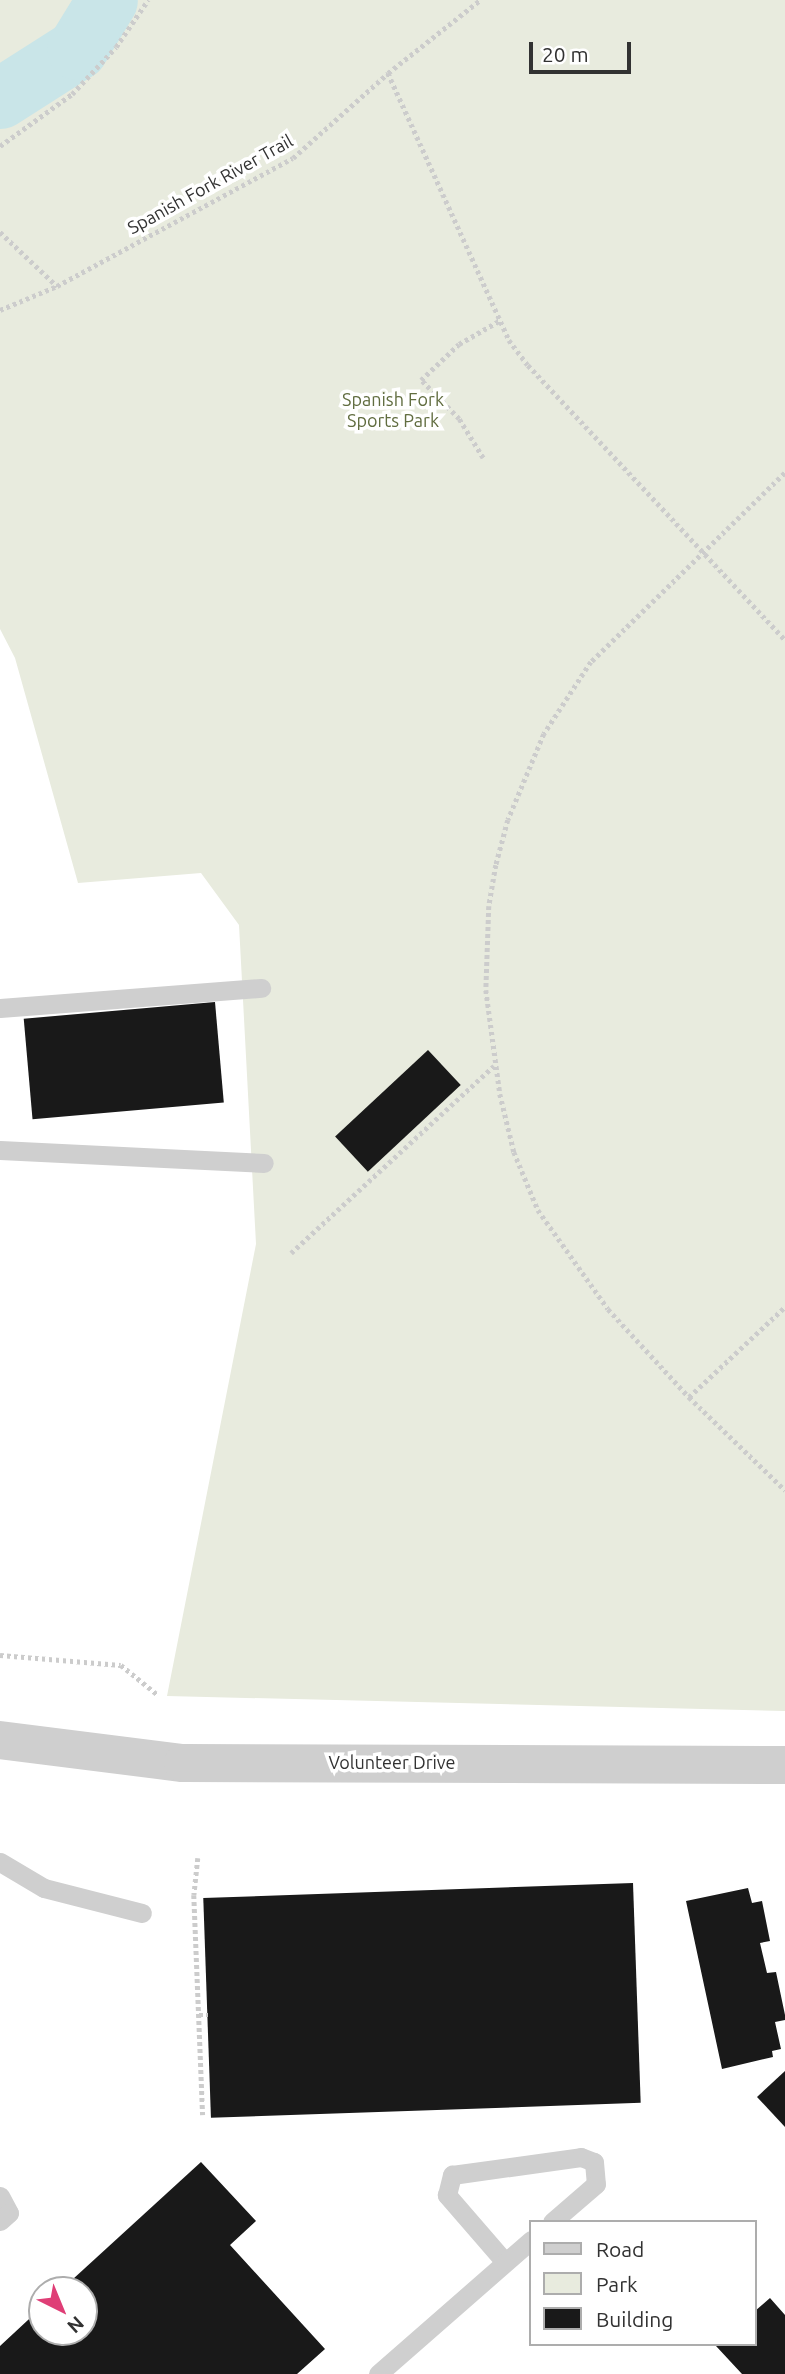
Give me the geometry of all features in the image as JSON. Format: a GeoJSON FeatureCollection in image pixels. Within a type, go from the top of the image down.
{"type":"FeatureCollection","features":[{"type":"Feature","properties":{"kind":"street","name":"Volunteer Drive"},"geometry":{"type":"LineString","coordinates":[[0,1740],[183,1763],[785,1765]]}},
{"type":"Feature","properties":{"kind":"lane"},"geometry":{"type":"LineString","coordinates":[[0,1008],[261,988]]}},
{"type":"Feature","properties":{"kind":"lane"},"geometry":{"type":"LineString","coordinates":[[0,1150],[264,1163]]}},
{"type":"Feature","properties":{"kind":"lane"},"geometry":{"type":"LineString","coordinates":[[0,1862],[44,1888],[142,1913]]}},
{"type":"Feature","properties":{"kind":"lane"},"geometry":{"type":"LineString","coordinates":[[505,2262],[447,2195],[452,2175],[581,2157],[594,2162],[596,2184],[554,2220]]}},
{"type":"Feature","properties":{"kind":"lane"},"geometry":{"type":"LineString","coordinates":[[0,2196],[9,2213],[0,2221]]}},
{"type":"Feature","properties":{"kind":"lane"},"geometry":{"type":"LineString","coordinates":[[378,2374],[530,2241]]}},
{"type":"Feature","properties":{"kind":"path"},"geometry":{"type":"LineString","coordinates":[[0,146],[72,94],[116,47],[148,0]]}},
{"type":"Feature","properties":{"kind":"path","name":"Spanish Fork River Trail"},"geometry":{"type":"LineString","coordinates":[[0,310],[57,286],[293,158],[387,73],[480,0]]}},
{"type":"Feature","properties":{"kind":"path"},"geometry":{"type":"LineString","coordinates":[[387,73],[499,321],[528,365],[785,640]]}},
{"type":"Feature","properties":{"kind":"path"},"geometry":{"type":"LineString","coordinates":[[0,232],[57,286]]}},
{"type":"Feature","properties":{"kind":"path"},"geometry":{"type":"LineString","coordinates":[[484,458],[459,419],[421,380],[459,344],[499,321]]}},
{"type":"Feature","properties":{"kind":"path"},"geometry":{"type":"LineString","coordinates":[[785,473],[591,662],[544,734],[508,820],[489,906],[486,990],[494,1066],[514,1152],[538,1210],[608,1309],[688,1397],[785,1490]]}},
{"type":"Feature","properties":{"kind":"path"},"geometry":{"type":"LineString","coordinates":[[291,1253],[494,1066]]}},
{"type":"Feature","properties":{"kind":"path"},"geometry":{"type":"LineString","coordinates":[[688,1397],[785,1307]]}},
{"type":"Feature","properties":{"kind":"path"},"geometry":{"type":"LineString","coordinates":[[0,1655],[121,1665],[158,1695]]}},
{"type":"Feature","properties":{"kind":"path"},"geometry":{"type":"LineString","coordinates":[[198,1858],[194,1895],[203,2115]]}},
{"type":"Feature","properties":{"kind":"path"},"geometry":{"type":"LineString","coordinates":[[199,2015],[208,2015]]}},
{"type":"Feature","properties":{"kind":"green space","name":"Spanish Fork Sports Park"},"geometry":{"type":"Polygon","coordinates":[[[0,0],[785,0],[785,1711],[167,1696],[256,1244],[239,925],[201,873],[78,883],[15,658],[0,629],[0,0]]]}},
{"type":"Feature","properties":{"kind":"building"},"geometry":{"type":"Polygon","coordinates":[[[215,1002],[224,1103],[33,1119],[24,1019],[215,1002]]]}},
{"type":"Feature","properties":{"kind":"building"},"geometry":{"type":"Polygon","coordinates":[[[428,1050],[461,1085],[368,1172],[335,1137],[428,1050]]]}},
{"type":"Feature","properties":{"kind":"building"},"geometry":{"type":"Polygon","coordinates":[[[633,1883],[641,2103],[211,2118],[203,1898],[633,1883]]]}},
{"type":"Feature","properties":{"kind":"building"},"geometry":{"type":"Polygon","coordinates":[[[748,1888],[752,1903],[762,1901],[770,1941],[760,1943],[767,1973],[776,1972],[785,2015],[785,2020],[775,2022],[781,2049],[772,2051],[773,2057],[722,2069],[686,1901],[748,1888]]]}},
{"type":"Feature","properties":{"kind":"building"},"geometry":{"type":"Polygon","coordinates":[[[785,2071],[785,2127],[757,2097],[785,2071]]]}},
{"type":"Feature","properties":{"kind":"building"},"geometry":{"type":"Polygon","coordinates":[[[201,2162],[256,2221],[230,2245],[325,2349],[297,2374],[0,2374],[0,2346],[28,2320],[28,2346],[98,2346],[98,2276],[76,2276],[201,2162]]]}},
{"type":"Feature","properties":{"kind":"building"},"geometry":{"type":"Polygon","coordinates":[[[770,2298],[785,2315],[785,2374],[742,2374],[716,2346],[757,2346],[757,2309],[770,2298]]]}},
{"type":"Feature","properties":{"kind":"waterway"},"geometry":{"type":"LineString","coordinates":[[0,98],[77,49],[107,0]]}}]}
